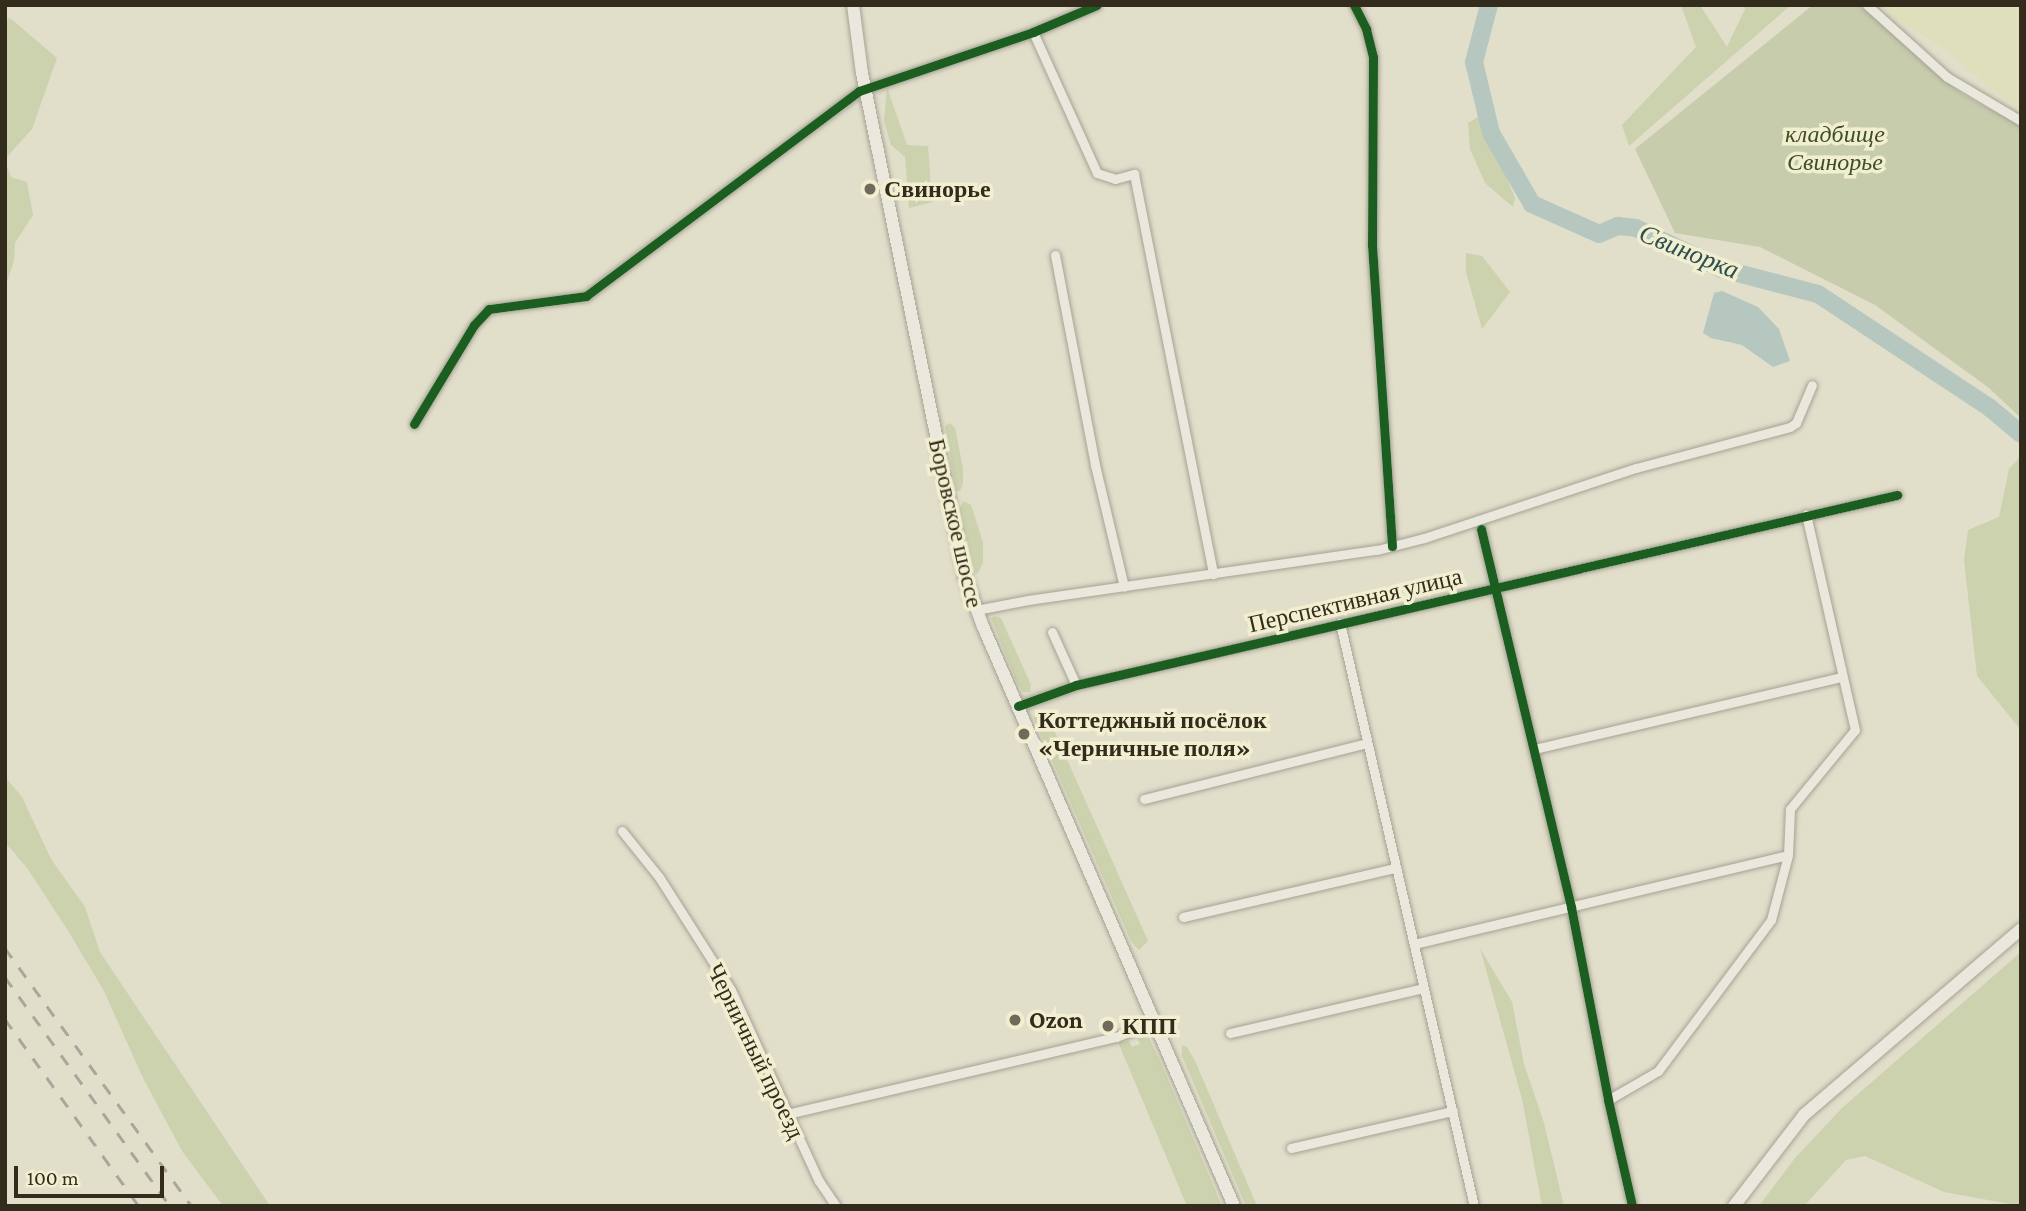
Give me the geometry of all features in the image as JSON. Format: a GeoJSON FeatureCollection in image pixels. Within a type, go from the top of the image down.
{"type":"FeatureCollection","features":[{"type":"Feature","properties":{"kind":"main road","name":"Боровское шоссе"},"geometry":{"type":"LineString","coordinates":[[853,5],[866,89],[954,531],[976,610],[1234,1206]]}},
{"type":"Feature","properties":{"kind":"main road"},"geometry":{"type":"LineString","coordinates":[[1734,1206],[1804,1115],[2021,929]]}},
{"type":"Feature","properties":{"kind":"street"},"geometry":{"type":"LineString","coordinates":[[414,424],[474,325],[489,309],[586,296],[866,89],[1033,32],[1097,5]]}},
{"type":"Feature","properties":{"kind":"street"},"geometry":{"type":"LineString","coordinates":[[1354,5],[1366,29],[1373,57],[1372,245],[1392,546]]}},
{"type":"Feature","properties":{"kind":"street"},"geometry":{"type":"LineString","coordinates":[[1867,5],[1947,77],[2021,121]]}},
{"type":"Feature","properties":{"kind":"street"},"geometry":{"type":"LineString","coordinates":[[1033,32],[1097,173],[1115,179],[1134,174],[1213,574]]}},
{"type":"Feature","properties":{"kind":"street"},"geometry":{"type":"LineString","coordinates":[[1055,255],[1095,465],[1124,587]]}},
{"type":"Feature","properties":{"kind":"street"},"geometry":{"type":"LineString","coordinates":[[976,610],[1392,546],[1478,521],[1504,509],[1636,468],[1790,427],[1796,423],[1812,385]]}},
{"type":"Feature","properties":{"kind":"street","name":"Перспективная улица"},"geometry":{"type":"LineString","coordinates":[[1018,706],[1076,685],[1897,495]]}},
{"type":"Feature","properties":{"kind":"street"},"geometry":{"type":"LineString","coordinates":[[1608,1100],[1658,1071],[1771,920],[1787,855],[1790,809],[1855,730],[1806,515]]}},
{"type":"Feature","properties":{"kind":"street"},"geometry":{"type":"LineString","coordinates":[[1481,528],[1571,907],[1608,1100],[1632,1206]]}},
{"type":"Feature","properties":{"kind":"street"},"geometry":{"type":"LineString","coordinates":[[1340,623],[1474,1206]]}},
{"type":"Feature","properties":{"kind":"street"},"geometry":{"type":"LineString","coordinates":[[1052,632],[1076,685]]}},
{"type":"Feature","properties":{"kind":"street"},"geometry":{"type":"LineString","coordinates":[[1534,749],[1841,677]]}},
{"type":"Feature","properties":{"kind":"street"},"geometry":{"type":"LineString","coordinates":[[1144,799],[1367,743]]}},
{"type":"Feature","properties":{"kind":"street","name":"Черничный проезд"},"geometry":{"type":"LineString","coordinates":[[622,831],[659,877],[731,990],[778,1086],[819,1181],[836,1206]]}},
{"type":"Feature","properties":{"kind":"street"},"geometry":{"type":"LineString","coordinates":[[1414,944],[1787,855]]}},
{"type":"Feature","properties":{"kind":"street"},"geometry":{"type":"LineString","coordinates":[[1183,917],[1396,868]]}},
{"type":"Feature","properties":{"kind":"street"},"geometry":{"type":"LineString","coordinates":[[1230,1033],[1423,988]]}},
{"type":"Feature","properties":{"kind":"street"},"geometry":{"type":"LineString","coordinates":[[788,1114],[1115,1037],[1154,1022]]}},
{"type":"Feature","properties":{"kind":"street"},"geometry":{"type":"LineString","coordinates":[[1291,1148],[1453,1111]]}},
{"type":"Feature","properties":{"kind":"green space"},"geometry":{"type":"Polygon","coordinates":[[[1681,5],[1700,5],[1727,47],[1745,9],[1744,5],[1791,5],[1629,146],[1622,125],[1696,47],[1681,5]]]}},
{"type":"Feature","properties":{"kind":"green space","name":"кладбище Свинорье"},"geometry":{"type":"Polygon","coordinates":[[[1813,5],[1859,5],[1962,94],[2021,126],[2021,418],[1989,388],[1875,305],[1760,247],[1675,233],[1635,149],[1813,5]]]}},
{"type":"Feature","properties":{"kind":"green space"},"geometry":{"type":"Polygon","coordinates":[[[1882,5],[2021,5],[2021,109],[1993,90],[1948,51],[1897,19],[1882,5]]]}},
{"type":"Feature","properties":{"kind":"green space"},"geometry":{"type":"Polygon","coordinates":[[[10,18],[57,58],[32,129],[5,159],[5,21],[10,18]]]}},
{"type":"Feature","properties":{"kind":"green space"},"geometry":{"type":"Polygon","coordinates":[[[887,87],[907,145],[928,146],[932,202],[909,208],[905,157],[891,145],[884,121],[887,87]]]}},
{"type":"Feature","properties":{"kind":"green space"},"geometry":{"type":"Polygon","coordinates":[[[1481,115],[1515,198],[1513,207],[1485,183],[1470,149],[1468,123],[1481,115]]]}},
{"type":"Feature","properties":{"kind":"green space"},"geometry":{"type":"Polygon","coordinates":[[[5,161],[11,177],[27,182],[33,215],[15,243],[14,261],[5,287],[5,161]]]}},
{"type":"Feature","properties":{"kind":"green space"},"geometry":{"type":"Polygon","coordinates":[[[1466,253],[1482,256],[1510,292],[1482,329],[1466,272],[1466,253]]]}},
{"type":"Feature","properties":{"kind":"green space"},"geometry":{"type":"Polygon","coordinates":[[[950,423],[955,428],[963,468],[960,491],[956,491],[945,426],[950,423]]]}},
{"type":"Feature","properties":{"kind":"green space"},"geometry":{"type":"Polygon","coordinates":[[[2021,456],[2021,730],[1977,676],[1964,560],[1968,530],[1999,517],[2009,469],[2021,456]]]}},
{"type":"Feature","properties":{"kind":"green space"},"geometry":{"type":"Polygon","coordinates":[[[963,501],[971,505],[983,542],[983,563],[975,574],[959,511],[963,501]]]}},
{"type":"Feature","properties":{"kind":"green space"},"geometry":{"type":"Polygon","coordinates":[[[991,618],[1001,618],[1031,685],[1030,692],[1023,692],[1017,683],[991,618]]]}},
{"type":"Feature","properties":{"kind":"green space"},"geometry":{"type":"Polygon","coordinates":[[[1036,708],[1048,717],[1148,941],[1139,950],[1131,941],[1034,719],[1036,708]]]}},
{"type":"Feature","properties":{"kind":"green space"},"geometry":{"type":"Polygon","coordinates":[[[5,777],[22,797],[51,859],[85,907],[100,952],[270,1206],[223,1206],[182,1151],[143,1078],[104,991],[27,868],[5,842],[5,777]]]}},
{"type":"Feature","properties":{"kind":"green space"},"geometry":{"type":"Polygon","coordinates":[[[1480,948],[1512,1002],[1524,1064],[1544,1123],[1564,1206],[1542,1206],[1522,1099],[1480,948]]]}},
{"type":"Feature","properties":{"kind":"green space"},"geometry":{"type":"Polygon","coordinates":[[[2021,952],[2021,1206],[1944,1192],[1865,1156],[1846,1160],[1804,1206],[1759,1206],[1795,1158],[1842,1108],[2021,952]]]}},
{"type":"Feature","properties":{"kind":"green space"},"geometry":{"type":"Polygon","coordinates":[[[1148,1036],[1222,1206],[1187,1206],[1118,1042],[1129,1041],[1132,1047],[1140,1044],[1137,1038],[1148,1036]]]}},
{"type":"Feature","properties":{"kind":"green space"},"geometry":{"type":"Polygon","coordinates":[[[1182,1045],[1187,1047],[1196,1063],[1257,1206],[1246,1206],[1182,1056],[1182,1045]]]}},
{"type":"Feature","properties":{"kind":"shaded area"},"geometry":{"type":"Polygon","coordinates":[[[1722,291],[1758,307],[1779,329],[1790,361],[1773,367],[1742,345],[1711,338],[1703,333],[1714,293],[1722,291]]]}},
{"type":"Feature","properties":{"kind":"waterway","name":"Свинорка"},"geometry":{"type":"LineString","coordinates":[[1489,5],[1474,62],[1491,133],[1532,204],[1599,234],[1618,226],[1636,228],[1722,269],[1818,294],[1990,408],[2021,434]]}},
{"type":"Feature","properties":{"kind":"railway"},"geometry":{"type":"LineString","coordinates":[[5,948],[192,1206]]}},
{"type":"Feature","properties":{"kind":"railway"},"geometry":{"type":"LineString","coordinates":[[5,977],[170,1206]]}},
{"type":"Feature","properties":{"kind":"railway"},"geometry":{"type":"LineString","coordinates":[[5,1019],[139,1206]]}},
{"type":"Feature","properties":{"kind":"cycle path"},"geometry":{"type":"LineString","coordinates":[[414,424],[474,325],[489,309],[586,296],[859,91],[1033,32],[1097,5]]}},
{"type":"Feature","properties":{"kind":"cycle path"},"geometry":{"type":"LineString","coordinates":[[1354,5],[1366,29],[1373,57],[1372,245],[1392,546]]}},
{"type":"Feature","properties":{"kind":"cycle path"},"geometry":{"type":"LineString","coordinates":[[1018,706],[1076,685],[1897,495]]}},
{"type":"Feature","properties":{"kind":"cycle path"},"geometry":{"type":"LineString","coordinates":[[1481,529],[1571,907],[1608,1100],[1632,1206]]}},
{"type":"Feature","properties":{"kind":"place","name":"Свинорье"},"geometry":{"type":"Point","coordinates":[870,189]}},
{"type":"Feature","properties":{"kind":"place","name":"Коттеджный посёлок «Черничные поля»"},"geometry":{"type":"Point","coordinates":[1024,734]}},
{"type":"Feature","properties":{"kind":"place","name":"Ozon"},"geometry":{"type":"Point","coordinates":[1015,1020]}},
{"type":"Feature","properties":{"kind":"place","name":"КПП"},"geometry":{"type":"Point","coordinates":[1108,1026]}}]}
